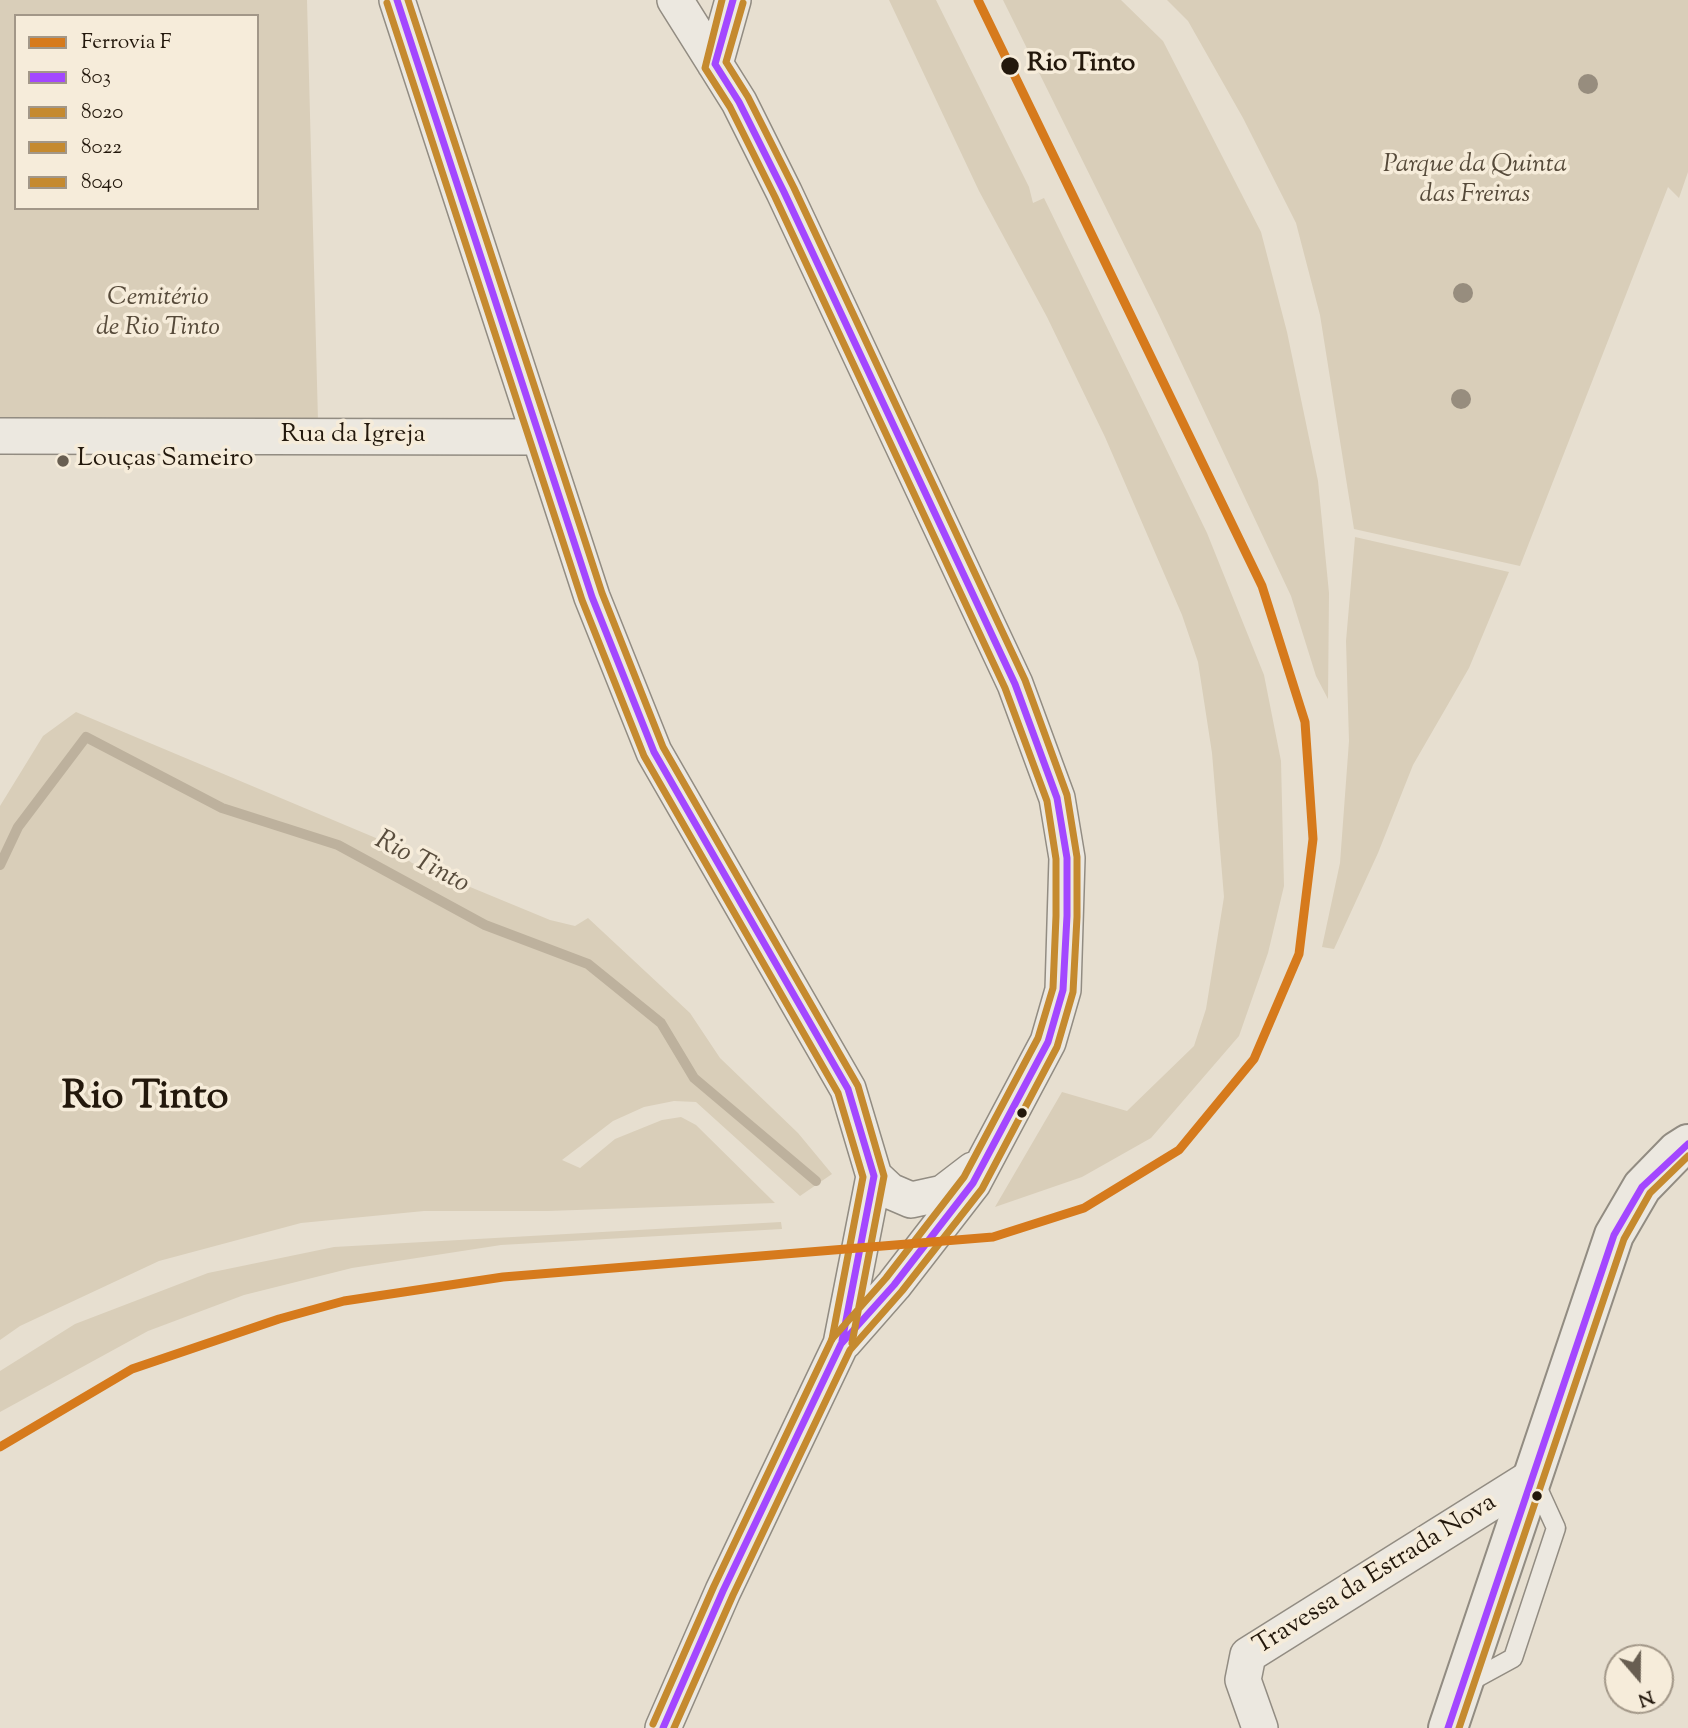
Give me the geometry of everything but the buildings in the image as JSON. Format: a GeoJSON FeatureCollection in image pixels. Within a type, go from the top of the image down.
{"type":"FeatureCollection","features":[{"type":"Feature","properties":{"kind":"street"},"geometry":{"type":"LineString","coordinates":[[397,0],[592,597],[654,752],[848,1089],[874,1176],[841,1344],[723,1591],[663,1728]]}},
{"type":"Feature","properties":{"kind":"street"},"geometry":{"type":"LineString","coordinates":[[675,0],[739,103],[784,192],[1015,684],[1057,798],[1067,858],[1063,990],[1048,1042],[988,1159],[894,1285],[841,1344]]}},
{"type":"Feature","properties":{"kind":"street"},"geometry":{"type":"LineString","coordinates":[[715,64],[733,0]]}},
{"type":"Feature","properties":{"kind":"street","name":"Rua da Igreja"},"geometry":{"type":"LineString","coordinates":[[0,436],[538,437]]}},
{"type":"Feature","properties":{"kind":"street"},"geometry":{"type":"LineString","coordinates":[[1448,1728],[1614,1235],[1642,1187],[1677,1151],[1688,1144]]}},
{"type":"Feature","properties":{"kind":"street"},"geometry":{"type":"LineString","coordinates":[[874,1176],[890,1191],[911,1200],[943,1193],[988,1159]]}},
{"type":"Feature","properties":{"kind":"street","name":"Travessa da Estrada Nova"},"geometry":{"type":"LineString","coordinates":[[1259,1728],[1243,1680],[1248,1655],[1532,1477]]}},
{"type":"Feature","properties":{"kind":"green space","name":"Cemitério de Rio Tinto"},"geometry":{"type":"Polygon","coordinates":[[[0,0],[307,0],[318,421],[0,421],[0,0]]]}},
{"type":"Feature","properties":{"kind":"green space"},"geometry":{"type":"Polygon","coordinates":[[[889,0],[936,0],[1029,187],[1033,203],[1044,198],[1207,533],[1264,675],[1281,761],[1284,886],[1268,953],[1239,1036],[1151,1138],[1082,1177],[995,1207],[1062,1092],[1127,1111],[1194,1046],[1206,1009],[1224,897],[1212,753],[1198,662],[1182,615],[1105,437],[1047,317],[979,191],[889,0]]]}},
{"type":"Feature","properties":{"kind":"green space"},"geometry":{"type":"Polygon","coordinates":[[[1003,0],[1121,0],[1163,41],[1261,232],[1287,332],[1318,481],[1329,593],[1328,699],[1316,676],[1291,596],[1159,315],[1003,0]]]}},
{"type":"Feature","properties":{"kind":"green space","name":"Parque da Quinta das Freiras"},"geometry":{"type":"Polygon","coordinates":[[[1167,0],[1688,0],[1688,172],[1679,198],[1668,187],[1520,566],[1354,529],[1320,315],[1296,223],[1243,118],[1188,21],[1167,0]]]}},
{"type":"Feature","properties":{"kind":"green space"},"geometry":{"type":"Polygon","coordinates":[[[1355,537],[1509,572],[1469,668],[1413,765],[1378,853],[1334,949],[1322,947],[1340,863],[1349,741],[1346,641],[1355,537]]]}},
{"type":"Feature","properties":{"kind":"green space"},"geometry":{"type":"Polygon","coordinates":[[[76,712],[383,841],[412,863],[550,920],[575,926],[588,918],[690,1013],[720,1058],[798,1133],[832,1174],[800,1196],[696,1102],[674,1101],[644,1107],[613,1121],[562,1160],[580,1168],[615,1139],[662,1120],[681,1117],[696,1125],[775,1203],[548,1211],[424,1211],[301,1223],[159,1261],[20,1326],[0,1340],[0,806],[43,736],[76,712]]]}},
{"type":"Feature","properties":{"kind":"green space"},"geometry":{"type":"Polygon","coordinates":[[[781,1222],[782,1229],[501,1245],[352,1268],[244,1295],[148,1331],[0,1412],[0,1371],[75,1324],[208,1273],[334,1247],[781,1222]]]}},
{"type":"Feature","properties":{"kind":"waterway","name":"Rio Tinto"},"geometry":{"type":"LineString","coordinates":[[0,865],[18,827],[86,737],[222,808],[338,845],[485,925],[588,964],[661,1023],[694,1078],[816,1181]]}},
{"type":"Feature","properties":{"kind":"rail line","name":"F"},"geometry":{"type":"LineString","coordinates":[[0,1447],[132,1369],[279,1319],[344,1301],[503,1277],[993,1237],[1084,1208],[1179,1150],[1254,1059],[1299,954],[1313,839],[1305,722],[1262,586],[978,0]]}},
{"type":"Feature","properties":{"kind":"transit line","name":"803"},"geometry":{"type":"LineString","coordinates":[[397,0],[592,597],[654,752],[848,1089],[874,1176],[842,1341]]}},
{"type":"Feature","properties":{"kind":"transit line","name":"8022"},"geometry":{"type":"LineString","coordinates":[[408,0],[602,593],[663,747],[858,1086],[884,1176],[852,1343]]}},
{"type":"Feature","properties":{"kind":"transit line","name":"8022"},"geometry":{"type":"LineString","coordinates":[[653,1724],[714,1586],[832,1339],[886,1278],[964,1177],[1038,1038],[1053,988],[1056,916],[1056,859],[1047,801],[1005,688],[775,197],[730,107],[705,68],[722,0]]}},
{"type":"Feature","properties":{"kind":"transit line","name":"803"},"geometry":{"type":"LineString","coordinates":[[663,1728],[723,1591],[841,1344],[894,1285],[973,1183],[1048,1042],[1063,990],[1067,916],[1067,858],[1057,798],[1015,684],[784,192],[739,102],[715,64],[733,0]]}},
{"type":"Feature","properties":{"kind":"transit line","name":"8020"},"geometry":{"type":"LineString","coordinates":[[387,3],[582,600],[644,756],[838,1093],[863,1177],[832,1339]]}},
{"type":"Feature","properties":{"kind":"transit line","name":"8020"},"geometry":{"type":"LineString","coordinates":[[674,1728],[733,1595],[850,1350],[902,1291],[982,1189],[1057,1047],[1073,992],[1077,917],[1077,857],[1067,795],[1025,680],[794,188],[748,97],[726,62],[743,3]]}},
{"type":"Feature","properties":{"kind":"transit line","name":"803"},"geometry":{"type":"LineString","coordinates":[[1448,1728],[1614,1235],[1642,1187],[1688,1144]]}},
{"type":"Feature","properties":{"kind":"transit line","name":"8040"},"geometry":{"type":"LineString","coordinates":[[1459,1728],[1624,1239],[1650,1193],[1688,1156]]}},
{"type":"Feature","properties":{"kind":"place","name":"Rio Tinto"},"geometry":{"type":"Point","coordinates":[1010,66]}},
{"type":"Feature","properties":{"kind":"place","name":"Louças Sameiro"},"geometry":{"type":"Point","coordinates":[63,461]}},
{"type":"Feature","properties":{"kind":"district","name":"Rio Tinto"},"geometry":{"type":"Point","coordinates":[145,1100]}}]}
